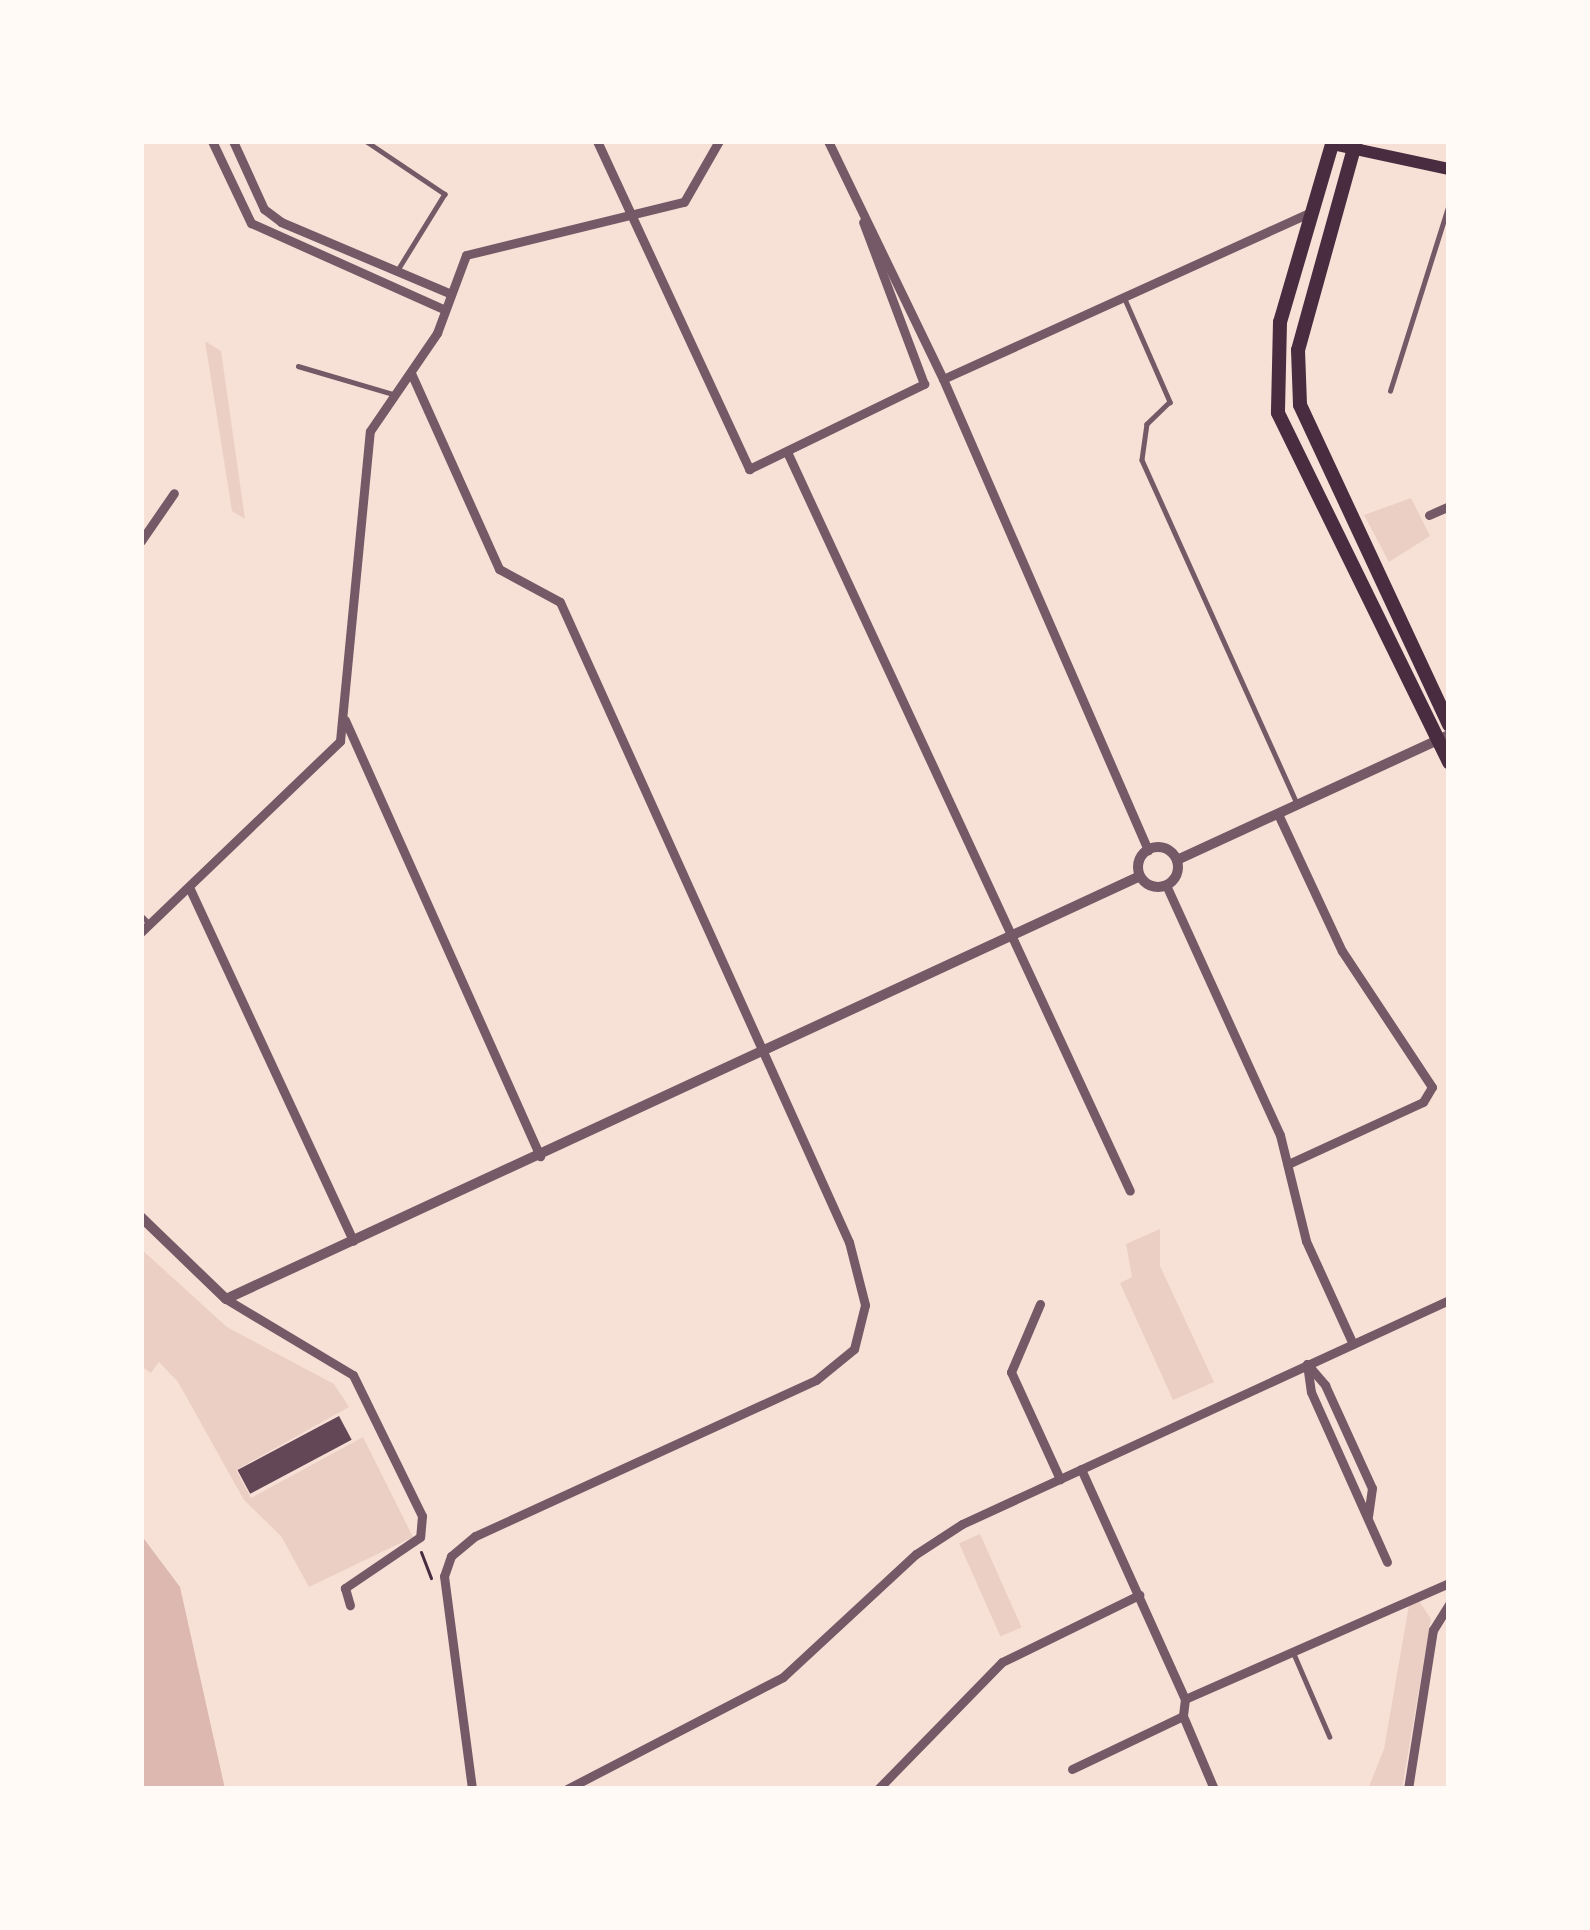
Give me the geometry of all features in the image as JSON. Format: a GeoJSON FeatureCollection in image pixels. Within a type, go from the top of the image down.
{"type":"FeatureCollection","features":[{"type":"Feature","properties":{"kind":"highway"},"geometry":{"type":"LineString","coordinates":[[1332,142],[1274,353],[1278,413],[1442,738],[1449,762]]}},
{"type":"Feature","properties":{"kind":"highway"},"geometry":{"type":"LineString","coordinates":[[1354,146],[1298,350],[1300,405],[1449,725]]}},
{"type":"Feature","properties":{"kind":"main road"},"geometry":{"type":"LineString","coordinates":[[1332,142],[1449,169]]}},
{"type":"Feature","properties":{"kind":"street"},"geometry":{"type":"LineString","coordinates":[[212,141],[251,223],[442,309]]}},
{"type":"Feature","properties":{"kind":"street"},"geometry":{"type":"LineString","coordinates":[[233,141],[264,209],[448,293]]}},
{"type":"Feature","properties":{"kind":"street"},"geometry":{"type":"LineString","coordinates":[[597,141],[749,469],[918,392],[923,375],[856,200]]}},
{"type":"Feature","properties":{"kind":"street"},"geometry":{"type":"LineString","coordinates":[[145,928],[335,750],[345,720],[370,431],[411,373],[466,255],[691,199],[719,141]]}},
{"type":"Feature","properties":{"kind":"street"},"geometry":{"type":"LineString","coordinates":[[828,141],[943,379],[1148,850],[1140,876]]}},
{"type":"Feature","properties":{"kind":"street"},"geometry":{"type":"LineString","coordinates":[[943,379],[1311,212]]}},
{"type":"Feature","properties":{"kind":"street"},"geometry":{"type":"LineString","coordinates":[[411,373],[500,569],[560,602],[859,1268],[861,1335],[847,1357],[802,1387],[476,1536],[451,1556],[444,1576],[472,1789]]}},
{"type":"Feature","properties":{"kind":"street"},"geometry":{"type":"LineString","coordinates":[[788,454],[1130,1191]]}},
{"type":"Feature","properties":{"kind":"street"},"geometry":{"type":"LineString","coordinates":[[141,541],[174,493]]}},
{"type":"Feature","properties":{"kind":"street"},"geometry":{"type":"LineString","coordinates":[[1429,515],[1449,506]]}},
{"type":"Feature","properties":{"kind":"street"},"geometry":{"type":"LineString","coordinates":[[345,720],[540,1156]]}},
{"type":"Feature","properties":{"kind":"street"},"geometry":{"type":"LineString","coordinates":[[1166,885],[1177,860],[1442,738]]}},
{"type":"Feature","properties":{"kind":"street"},"geometry":{"type":"LineString","coordinates":[[1278,814],[1342,952],[1432,1087],[1423,1102],[1288,1163]]}},
{"type":"Feature","properties":{"kind":"street"},"geometry":{"type":"LineString","coordinates":[[1148,850],[1164,848],[1177,860]]}},
{"type":"Feature","properties":{"kind":"street"},"geometry":{"type":"LineString","coordinates":[[226,1299],[765,1054],[1010,933],[1140,876],[1166,885],[1288,1163],[1306,1241],[1353,1344]]}},
{"type":"Feature","properties":{"kind":"street"},"geometry":{"type":"LineString","coordinates":[[189,887],[353,1241]]}},
{"type":"Feature","properties":{"kind":"street"},"geometry":{"type":"LineString","coordinates":[[141,1217],[226,1299],[353,1375],[422,1516],[418,1538],[362,1571],[345,1588],[350,1605]]}},
{"type":"Feature","properties":{"kind":"street"},"geometry":{"type":"LineString","coordinates":[[567,1789],[783,1677],[933,1541],[1449,1300]]}},
{"type":"Feature","properties":{"kind":"street"},"geometry":{"type":"LineString","coordinates":[[1040,1304],[1011,1372],[1060,1479]]}},
{"type":"Feature","properties":{"kind":"street"},"geometry":{"type":"LineString","coordinates":[[1306,1364],[1325,1385],[1372,1488],[1368,1516],[1387,1562]]}},
{"type":"Feature","properties":{"kind":"street"},"geometry":{"type":"LineString","coordinates":[[1082,1469],[1185,1699],[1184,1716],[1214,1789]]}},
{"type":"Feature","properties":{"kind":"street"},"geometry":{"type":"LineString","coordinates":[[1185,1699],[1449,1583]]}},
{"type":"Feature","properties":{"kind":"street"},"geometry":{"type":"LineString","coordinates":[[878,1789],[1002,1662],[1139,1595]]}},
{"type":"Feature","properties":{"kind":"street"},"geometry":{"type":"LineString","coordinates":[[1408,1789],[1433,1630],[1449,1604]]}},
{"type":"Feature","properties":{"kind":"street"},"geometry":{"type":"LineString","coordinates":[[1072,1769],[1184,1716]]}},
{"type":"Feature","properties":{"kind":"lane"},"geometry":{"type":"LineString","coordinates":[[366,141],[445,194],[398,271]]}},
{"type":"Feature","properties":{"kind":"lane"},"geometry":{"type":"LineString","coordinates":[[1390,391],[1449,204]]}},
{"type":"Feature","properties":{"kind":"lane"},"geometry":{"type":"LineString","coordinates":[[1124,296],[1170,402],[1147,424],[1142,460],[1298,805]]}},
{"type":"Feature","properties":{"kind":"lane"},"geometry":{"type":"LineString","coordinates":[[298,366],[393,394]]}},
{"type":"Feature","properties":{"kind":"lane"},"geometry":{"type":"LineString","coordinates":[[141,915],[145,928]]}},
{"type":"Feature","properties":{"kind":"lane"},"geometry":{"type":"LineString","coordinates":[[1293,1652],[1330,1737]]}},
{"type":"Feature","properties":{"kind":"path"},"geometry":{"type":"LineString","coordinates":[[418,1538],[426,1579],[444,1576]]}},
{"type":"Feature","properties":{"kind":"shaded area"},"geometry":{"type":"Polygon","coordinates":[[[205,341],[221,351],[245,519],[232,511],[205,341]]]}},
{"type":"Feature","properties":{"kind":"shaded area"},"geometry":{"type":"Polygon","coordinates":[[[1411,498],[1430,536],[1389,562],[1364,515],[1411,498]]]}},
{"type":"Feature","properties":{"kind":"shaded area"},"geometry":{"type":"Polygon","coordinates":[[[1160,1229],[1160,1266],[1214,1382],[1173,1400],[1120,1283],[1132,1277],[1126,1244],[1160,1229]]]}},
{"type":"Feature","properties":{"kind":"shaded area"},"geometry":{"type":"Polygon","coordinates":[[[141,1249],[227,1327],[334,1384],[349,1407],[236,1470],[251,1498],[363,1437],[413,1537],[309,1587],[281,1536],[244,1500],[178,1382],[159,1362],[151,1373],[141,1366],[141,1249]]]}},
{"type":"Feature","properties":{"kind":"shaded area"},"geometry":{"type":"Polygon","coordinates":[[[980,1534],[1021,1627],[1000,1637],[959,1543],[980,1534]]]}},
{"type":"Feature","properties":{"kind":"shaded area"},"geometry":{"type":"Polygon","coordinates":[[[141,1535],[180,1587],[225,1789],[141,1789],[141,1535]]]}},
{"type":"Feature","properties":{"kind":"shaded area"},"geometry":{"type":"Polygon","coordinates":[[[1419,1601],[1431,1619],[1402,1789],[1368,1789],[1384,1749],[1409,1605],[1419,1601]]]}},
{"type":"Feature","properties":{"kind":"building"},"geometry":{"type":"Polygon","coordinates":[[[339,1416],[352,1440],[250,1494],[237,1470],[339,1416]]]}}]}
